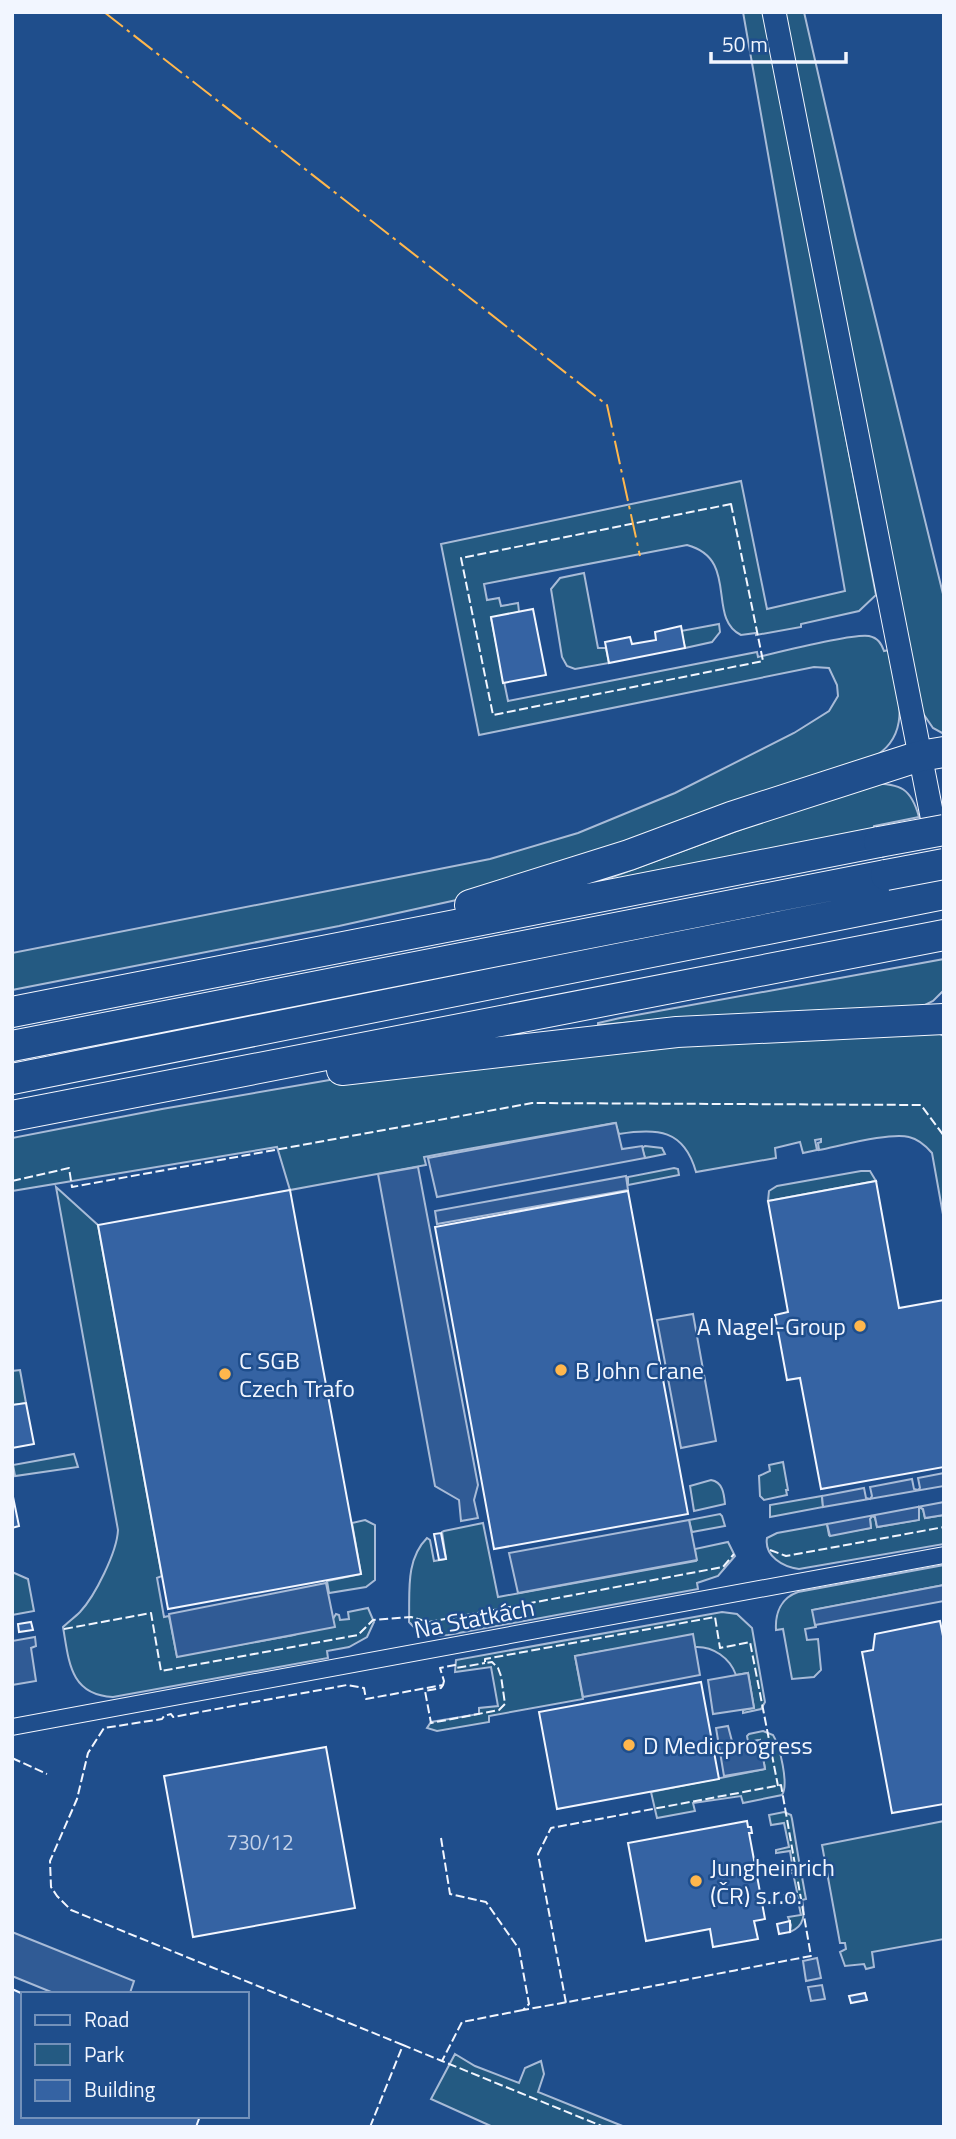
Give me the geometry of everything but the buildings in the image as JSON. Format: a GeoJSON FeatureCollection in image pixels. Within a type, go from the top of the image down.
{"type":"FeatureCollection","features":[{"type":"Feature","properties":{"kind":"highway"},"geometry":{"type":"LineString","coordinates":[[346,946],[629,855],[731,817],[932,754]]}},
{"type":"Feature","properties":{"kind":"highway"},"geometry":{"type":"LineString","coordinates":[[12,1012],[879,842],[938,823]]}},
{"type":"Feature","properties":{"kind":"highway"},"geometry":{"type":"LineString","coordinates":[[12,1046],[944,864]]}},
{"type":"Feature","properties":{"kind":"highway"},"geometry":{"type":"LineString","coordinates":[[12,1079],[944,894]]}},
{"type":"Feature","properties":{"kind":"highway"},"geometry":{"type":"LineString","coordinates":[[12,1116],[944,935]]}},
{"type":"Feature","properties":{"kind":"highway"},"geometry":{"type":"LineString","coordinates":[[119,1095],[677,1032],[944,1018]]}},
{"type":"Feature","properties":{"kind":"main road"},"geometry":{"type":"LineString","coordinates":[[774,12],[932,754],[938,823]]}},
{"type":"Feature","properties":{"kind":"street","name":"Na Statkách"},"geometry":{"type":"LineString","coordinates":[[12,1727],[944,1555]]}},
{"type":"Feature","properties":{"kind":"green space"},"geometry":{"type":"Polygon","coordinates":[[[743,12],[765,12],[876,595],[859,611],[801,624],[801,627],[741,635],[731,627],[725,616],[718,575],[713,563],[703,552],[687,545],[484,584],[487,600],[499,598],[501,606],[518,603],[519,612],[491,618],[508,701],[757,652],[758,657],[832,640],[872,637],[879,641],[884,651],[889,650],[898,693],[899,721],[888,745],[877,755],[470,897],[339,926],[12,990],[12,953],[490,859],[578,833],[675,793],[794,733],[829,711],[838,696],[837,685],[829,668],[814,667],[479,735],[441,544],[741,481],[767,609],[845,591],[743,12]]]}},
{"type":"Feature","properties":{"kind":"green space"},"geometry":{"type":"Polygon","coordinates":[[[785,12],[804,12],[856,239],[944,598],[944,734],[933,728],[920,709],[785,12]]]}},
{"type":"Feature","properties":{"kind":"green space"},"geometry":{"type":"Polygon","coordinates":[[[584,573],[598,648],[606,648],[609,663],[575,669],[567,666],[562,657],[551,589],[560,578],[584,573]]]}},
{"type":"Feature","properties":{"kind":"green space"},"geometry":{"type":"Polygon","coordinates":[[[719,624],[720,632],[712,642],[685,648],[681,631],[719,624]]]}},
{"type":"Feature","properties":{"kind":"green space"},"geometry":{"type":"Polygon","coordinates":[[[871,783],[890,785],[903,790],[912,800],[919,817],[874,826],[873,831],[588,886],[856,787],[871,783]]]}},
{"type":"Feature","properties":{"kind":"green space"},"geometry":{"type":"Polygon","coordinates":[[[944,959],[944,990],[933,1001],[921,1007],[697,1017],[598,1025],[620,1018],[944,959]]]}},
{"type":"Feature","properties":{"kind":"green space"},"geometry":{"type":"Polygon","coordinates":[[[938,1033],[944,1036],[944,1220],[932,1153],[912,1138],[878,1138],[819,1150],[818,1143],[821,1139],[815,1140],[817,1150],[803,1153],[800,1142],[775,1148],[776,1158],[696,1172],[691,1158],[676,1139],[657,1132],[619,1134],[615,1123],[424,1157],[426,1165],[290,1190],[277,1147],[12,1191],[12,1138],[347,1077],[682,1043],[938,1033]]]}},
{"type":"Feature","properties":{"kind":"green space"},"geometry":{"type":"Polygon","coordinates":[[[642,1148],[662,1148],[665,1154],[645,1158],[642,1148]]]}},
{"type":"Feature","properties":{"kind":"green space"},"geometry":{"type":"Polygon","coordinates":[[[678,1169],[679,1175],[628,1185],[628,1177],[678,1169]]]}},
{"type":"Feature","properties":{"kind":"green space"},"geometry":{"type":"Polygon","coordinates":[[[870,1171],[876,1181],[768,1201],[769,1191],[777,1186],[870,1171]]]}},
{"type":"Feature","properties":{"kind":"green space"},"geometry":{"type":"Polygon","coordinates":[[[56,1187],[98,1225],[162,1576],[157,1578],[164,1617],[169,1616],[177,1656],[294,1635],[333,1619],[336,1614],[340,1620],[349,1619],[348,1612],[368,1608],[374,1622],[367,1637],[349,1647],[327,1651],[328,1658],[113,1697],[99,1695],[80,1683],[70,1664],[63,1627],[86,1605],[98,1585],[114,1550],[118,1530],[56,1187]]]}},
{"type":"Feature","properties":{"kind":"green space"},"geometry":{"type":"Polygon","coordinates":[[[20,1370],[26,1403],[12,1405],[12,1371],[20,1370]]]}},
{"type":"Feature","properties":{"kind":"green space"},"geometry":{"type":"Polygon","coordinates":[[[74,1454],[78,1467],[15,1476],[13,1465],[74,1454]]]}},
{"type":"Feature","properties":{"kind":"green space"},"geometry":{"type":"Polygon","coordinates":[[[783,1462],[787,1495],[764,1500],[760,1496],[759,1476],[770,1471],[769,1465],[783,1462]]]}},
{"type":"Feature","properties":{"kind":"green space"},"geometry":{"type":"Polygon","coordinates":[[[711,1480],[720,1486],[725,1504],[694,1511],[690,1486],[711,1480]]]}},
{"type":"Feature","properties":{"kind":"green space"},"geometry":{"type":"Polygon","coordinates":[[[822,1496],[823,1507],[770,1517],[770,1505],[822,1496]]]}},
{"type":"Feature","properties":{"kind":"green space"},"geometry":{"type":"Polygon","coordinates":[[[919,1507],[923,1509],[925,1518],[944,1515],[944,1544],[799,1569],[776,1560],[768,1550],[767,1538],[777,1533],[827,1524],[829,1535],[871,1528],[872,1516],[875,1517],[877,1527],[918,1520],[919,1507]]]}},
{"type":"Feature","properties":{"kind":"green space"},"geometry":{"type":"Polygon","coordinates":[[[720,1514],[725,1526],[692,1532],[689,1520],[720,1514]]]}},
{"type":"Feature","properties":{"kind":"green space"},"geometry":{"type":"Polygon","coordinates":[[[365,1520],[375,1525],[375,1580],[366,1587],[329,1593],[327,1581],[361,1574],[352,1523],[365,1520]]]}},
{"type":"Feature","properties":{"kind":"green space"},"geometry":{"type":"Polygon","coordinates":[[[483,1523],[498,1597],[696,1561],[695,1549],[728,1542],[735,1556],[718,1576],[697,1583],[698,1589],[448,1635],[431,1635],[417,1630],[409,1622],[409,1588],[412,1567],[420,1547],[427,1538],[430,1540],[434,1561],[446,1559],[442,1532],[483,1523]]]}},
{"type":"Feature","properties":{"kind":"green space"},"geometry":{"type":"Polygon","coordinates":[[[944,1565],[944,1585],[813,1610],[816,1627],[805,1629],[807,1640],[818,1639],[821,1670],[814,1677],[792,1679],[783,1629],[776,1630],[778,1612],[787,1598],[798,1592],[944,1565]]]}},
{"type":"Feature","properties":{"kind":"green space"},"geometry":{"type":"Polygon","coordinates":[[[12,1572],[28,1579],[34,1611],[12,1615],[12,1572]]]}},
{"type":"Feature","properties":{"kind":"green space"},"geometry":{"type":"Polygon","coordinates":[[[722,1612],[737,1614],[752,1628],[765,1702],[761,1709],[743,1713],[743,1710],[754,1708],[748,1673],[736,1675],[730,1663],[714,1651],[695,1647],[612,1661],[610,1650],[575,1656],[583,1699],[489,1716],[489,1722],[437,1731],[427,1728],[431,1722],[479,1714],[479,1708],[498,1706],[491,1667],[455,1672],[456,1660],[722,1612]]]}},
{"type":"Feature","properties":{"kind":"green space"},"geometry":{"type":"Polygon","coordinates":[[[763,1731],[773,1735],[778,1748],[785,1783],[782,1795],[743,1803],[741,1796],[693,1803],[695,1811],[657,1818],[651,1792],[765,1769],[760,1740],[748,1742],[747,1736],[763,1731]]]}},
{"type":"Feature","properties":{"kind":"green space"},"geometry":{"type":"Polygon","coordinates":[[[784,1812],[791,1815],[801,1873],[797,1874],[802,1877],[806,1899],[802,1900],[801,1923],[790,1932],[788,1917],[801,1915],[797,1896],[784,1898],[784,1895],[797,1892],[793,1873],[778,1873],[793,1870],[790,1851],[776,1853],[776,1850],[789,1847],[784,1823],[771,1825],[769,1815],[784,1812]]]}},
{"type":"Feature","properties":{"kind":"green space"},"geometry":{"type":"Polygon","coordinates":[[[944,1821],[944,1939],[872,1952],[874,1967],[866,1969],[864,1964],[845,1966],[840,1952],[846,1949],[845,1943],[840,1943],[822,1845],[944,1821]]]}},
{"type":"Feature","properties":{"kind":"green space"},"geometry":{"type":"Polygon","coordinates":[[[455,2054],[475,2066],[519,2083],[525,2068],[541,2061],[544,2074],[538,2092],[625,2127],[493,2127],[431,2099],[455,2054]]]}},
{"type":"Feature","properties":{"kind":"shaded area"},"geometry":{"type":"Polygon","coordinates":[[[616,1123],[622,1149],[642,1146],[645,1158],[437,1197],[428,1158],[616,1123]]]}},
{"type":"Feature","properties":{"kind":"shaded area"},"geometry":{"type":"Polygon","coordinates":[[[418,1167],[478,1485],[474,1500],[478,1518],[461,1521],[459,1500],[435,1486],[378,1174],[418,1167]]]}},
{"type":"Feature","properties":{"kind":"shaded area"},"geometry":{"type":"Polygon","coordinates":[[[626,1176],[628,1190],[437,1224],[435,1211],[626,1176]]]}},
{"type":"Feature","properties":{"kind":"shaded area"},"geometry":{"type":"Polygon","coordinates":[[[693,1314],[716,1441],[681,1448],[657,1320],[693,1314]]]}},
{"type":"Feature","properties":{"kind":"shaded area"},"geometry":{"type":"Polygon","coordinates":[[[944,1473],[944,1486],[870,1499],[870,1487],[912,1479],[914,1489],[918,1490],[918,1478],[944,1473]]]}},
{"type":"Feature","properties":{"kind":"shaded area"},"geometry":{"type":"Polygon","coordinates":[[[864,1488],[866,1498],[870,1499],[823,1507],[822,1496],[864,1488]]]}},
{"type":"Feature","properties":{"kind":"shaded area"},"geometry":{"type":"Polygon","coordinates":[[[944,1502],[944,1515],[925,1518],[923,1509],[919,1507],[919,1520],[877,1527],[875,1517],[872,1516],[871,1528],[830,1536],[827,1524],[944,1502]]]}},
{"type":"Feature","properties":{"kind":"shaded area"},"geometry":{"type":"Polygon","coordinates":[[[689,1520],[697,1560],[518,1593],[509,1553],[689,1520]]]}},
{"type":"Feature","properties":{"kind":"shaded area"},"geometry":{"type":"Polygon","coordinates":[[[326,1583],[335,1627],[177,1657],[169,1614],[326,1583]]]}},
{"type":"Feature","properties":{"kind":"shaded area"},"geometry":{"type":"Polygon","coordinates":[[[944,1585],[944,1601],[815,1625],[812,1610],[944,1585]]]}},
{"type":"Feature","properties":{"kind":"shaded area"},"geometry":{"type":"Polygon","coordinates":[[[693,1634],[700,1675],[583,1697],[575,1656],[693,1634]]]}},
{"type":"Feature","properties":{"kind":"shaded area"},"geometry":{"type":"Polygon","coordinates":[[[35,1637],[36,1646],[31,1648],[36,1681],[12,1685],[12,1641],[35,1637]]]}},
{"type":"Feature","properties":{"kind":"shaded area"},"geometry":{"type":"Polygon","coordinates":[[[748,1673],[754,1708],[713,1714],[708,1680],[748,1673]]]}},
{"type":"Feature","properties":{"kind":"shaded area"},"geometry":{"type":"Polygon","coordinates":[[[728,1726],[733,1745],[760,1740],[765,1769],[724,1776],[716,1728],[728,1726]]]}},
{"type":"Feature","properties":{"kind":"shaded area"},"geometry":{"type":"Polygon","coordinates":[[[12,1932],[134,1981],[130,1992],[51,1992],[12,1976],[12,1932]]]}},
{"type":"Feature","properties":{"kind":"shaded area"},"geometry":{"type":"Polygon","coordinates":[[[817,1958],[821,1978],[806,1981],[803,1961],[817,1958]]]}},
{"type":"Feature","properties":{"kind":"shaded area"},"geometry":{"type":"Polygon","coordinates":[[[822,1985],[825,1999],[811,2001],[808,1987],[822,1985]]]}},
{"type":"Feature","properties":{"kind":"fence"},"geometry":{"type":"LineString","coordinates":[[731,504],[763,661],[493,715],[461,558],[731,504]]}},
{"type":"Feature","properties":{"kind":"fence"},"geometry":{"type":"LineString","coordinates":[[12,1181],[69,1168],[72,1187],[532,1103],[921,1105],[944,1136]]}},
{"type":"Feature","properties":{"kind":"fence"},"geometry":{"type":"LineString","coordinates":[[770,1550],[786,1556],[944,1527]]}},
{"type":"Feature","properties":{"kind":"fence"},"geometry":{"type":"LineString","coordinates":[[64,1629],[151,1613],[161,1671],[358,1635],[373,1620],[411,1617],[429,1622],[723,1567],[734,1554]]}},
{"type":"Feature","properties":{"kind":"fence"},"geometry":{"type":"LineString","coordinates":[[403,2045],[71,1910],[57,1896],[51,1887],[50,1861],[77,1799],[88,1753],[104,1728],[162,1719],[171,1714],[173,1717],[347,1685],[364,1688],[366,1699],[443,1685],[441,1688],[425,1691],[431,1723],[499,1710],[505,1704],[498,1668],[492,1662],[485,1663],[485,1659],[715,1617],[720,1648],[750,1642],[778,1786]]}},
{"type":"Feature","properties":{"kind":"fence"},"geometry":{"type":"LineString","coordinates":[[443,1685],[440,1668],[485,1663]]}},
{"type":"Feature","properties":{"kind":"fence"},"geometry":{"type":"LineString","coordinates":[[12,1758],[47,1774]]}},
{"type":"Feature","properties":{"kind":"fence"},"geometry":{"type":"LineString","coordinates":[[441,1838],[450,1894],[486,1902],[519,1949],[529,2004],[523,2010],[559,2004],[595,1997],[631,1990],[811,1956],[781,1785],[551,1828],[538,1854],[566,2003]]}},
{"type":"Feature","properties":{"kind":"fence"},"geometry":{"type":"LineString","coordinates":[[523,2010],[462,2022],[442,2061],[604,2127]]}},
{"type":"Feature","properties":{"kind":"fence"},"geometry":{"type":"LineString","coordinates":[[370,2127],[403,2045],[442,2061]]}},
{"type":"Feature","properties":{"kind":"power"},"geometry":{"type":"LineString","coordinates":[[104,12],[607,405],[640,556]]}},
{"type":"Feature","properties":{"kind":"place","name":"A Nagel-Group"},"geometry":{"type":"Point","coordinates":[860,1326]}},
{"type":"Feature","properties":{"kind":"place","name":"B John Crane"},"geometry":{"type":"Point","coordinates":[561,1370]}},
{"type":"Feature","properties":{"kind":"place","name":"C SGB Czech Trafo"},"geometry":{"type":"Point","coordinates":[225,1374]}},
{"type":"Feature","properties":{"kind":"place","name":"D Medicprogress"},"geometry":{"type":"Point","coordinates":[629,1745]}},
{"type":"Feature","properties":{"kind":"place","name":"Jungheinrich (ČR) s.r.o."},"geometry":{"type":"Point","coordinates":[696,1881]}}]}
